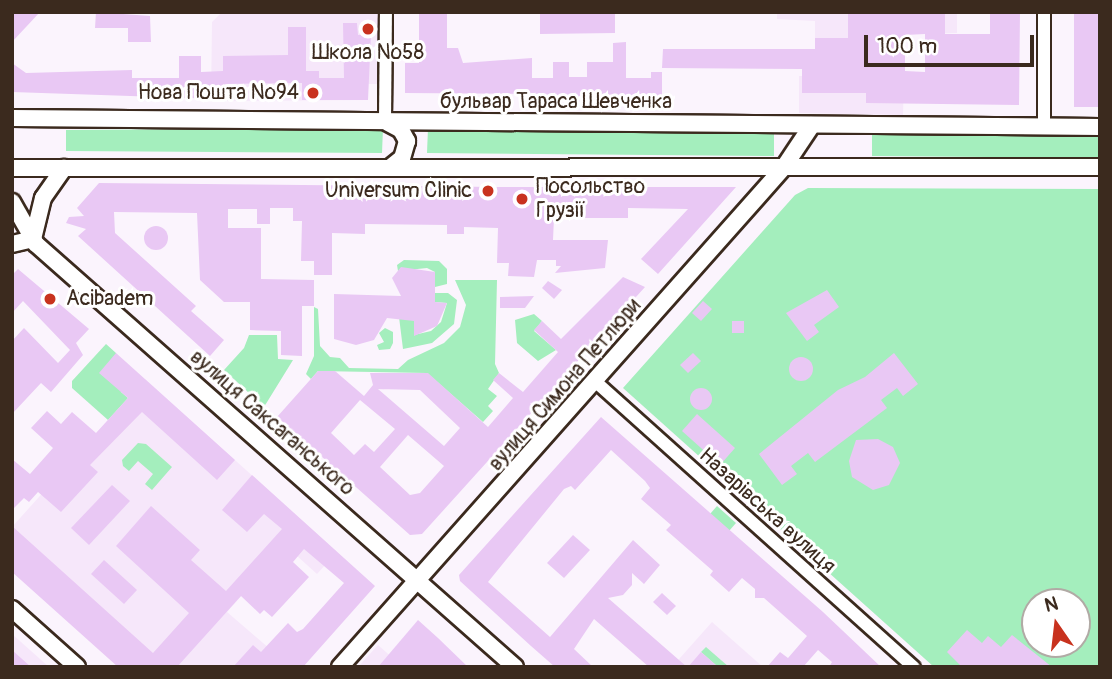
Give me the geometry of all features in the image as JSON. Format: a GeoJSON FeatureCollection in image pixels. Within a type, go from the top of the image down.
{"type":"FeatureCollection","features":[{"type":"Feature","properties":{"kind":"main road","name":"бульвар Тараса Шевченка"},"geometry":{"type":"LineString","coordinates":[[12,118],[1100,127]]}},
{"type":"Feature","properties":{"kind":"main road"},"geometry":{"type":"LineString","coordinates":[[385,122],[401,130],[407,141],[402,158],[391,167]]}},
{"type":"Feature","properties":{"kind":"main road","name":"вулиця Симона Петлюри"},"geometry":{"type":"LineString","coordinates":[[341,667],[784,167],[812,125]]}},
{"type":"Feature","properties":{"kind":"main road"},"geometry":{"type":"LineString","coordinates":[[12,168],[1100,167]]}},
{"type":"Feature","properties":{"kind":"main road"},"geometry":{"type":"LineString","coordinates":[[12,244],[33,239],[43,198],[64,168]]}},
{"type":"Feature","properties":{"kind":"main road","name":"вулиця Саксаганського"},"geometry":{"type":"LineString","coordinates":[[12,202],[33,239],[514,667]]}},
{"type":"Feature","properties":{"kind":"main road"},"geometry":{"type":"LineString","coordinates":[[12,609],[77,667]]}},
{"type":"Feature","properties":{"kind":"street"},"geometry":{"type":"LineString","coordinates":[[385,122],[386,12]]}},
{"type":"Feature","properties":{"kind":"street"},"geometry":{"type":"LineString","coordinates":[[1044,12],[1044,126]]}},
{"type":"Feature","properties":{"kind":"street","name":"Назарівська вулиця"},"geometry":{"type":"LineString","coordinates":[[596,382],[914,667]]}},
{"type":"Feature","properties":{"kind":"shaded area"},"geometry":{"type":"Polygon","coordinates":[[[222,12],[378,12],[379,84],[368,84],[368,100],[211,101],[212,22],[222,12]]]}},
{"type":"Feature","properties":{"kind":"shaded area"},"geometry":{"type":"Polygon","coordinates":[[[777,12],[957,12],[957,33],[905,34],[903,115],[799,113],[799,76],[815,76],[815,21],[777,19],[777,12]]]}},
{"type":"Feature","properties":{"kind":"shaded area"},"geometry":{"type":"Polygon","coordinates":[[[145,379],[337,552],[317,574],[286,546],[227,612],[291,667],[118,667],[12,527],[145,379]]]}},
{"type":"Feature","properties":{"kind":"shaded area"},"geometry":{"type":"Polygon","coordinates":[[[712,622],[763,667],[672,667],[712,622]]]}},
{"type":"Feature","properties":{"kind":"shaded area"},"geometry":{"type":"Polygon","coordinates":[[[12,634],[49,667],[12,667],[12,634]]]}},
{"type":"Feature","properties":{"kind":"shaded area"},"geometry":{"type":"Polygon","coordinates":[[[378,645],[403,667],[358,667],[378,645]]]}},
{"type":"Feature","properties":{"kind":"green space"},"geometry":{"type":"Polygon","coordinates":[[[383,128],[382,153],[66,151],[66,130],[383,128]]]}},
{"type":"Feature","properties":{"kind":"green space"},"geometry":{"type":"Polygon","coordinates":[[[428,128],[774,129],[774,156],[427,153],[428,128]]]}},
{"type":"Feature","properties":{"kind":"green space"},"geometry":{"type":"Polygon","coordinates":[[[872,131],[1100,132],[1100,158],[872,156],[872,131]]]}},
{"type":"Feature","properties":{"kind":"green space"},"geometry":{"type":"Polygon","coordinates":[[[808,188],[1100,189],[1100,667],[934,667],[623,388],[795,195],[808,188]]]}},
{"type":"Feature","properties":{"kind":"green space"},"geometry":{"type":"Polygon","coordinates":[[[404,260],[439,261],[447,269],[447,284],[435,287],[435,272],[427,268],[398,271],[397,265],[404,260]]]}},
{"type":"Feature","properties":{"kind":"green space"},"geometry":{"type":"Polygon","coordinates":[[[455,280],[497,280],[495,364],[499,373],[488,389],[497,396],[488,406],[493,411],[483,422],[427,373],[318,371],[311,379],[306,374],[314,356],[314,307],[318,309],[320,346],[330,357],[340,358],[349,368],[398,369],[408,360],[444,343],[460,327],[466,305],[455,280]]]}},
{"type":"Feature","properties":{"kind":"green space"},"geometry":{"type":"Polygon","coordinates":[[[435,293],[448,293],[457,300],[454,324],[432,343],[403,349],[399,317],[414,317],[414,335],[431,331],[441,322],[447,303],[434,302],[435,293]]]}},
{"type":"Feature","properties":{"kind":"green space"},"geometry":{"type":"Polygon","coordinates":[[[534,314],[542,321],[534,331],[556,350],[538,361],[517,343],[515,320],[534,314]]]}},
{"type":"Feature","properties":{"kind":"green space"},"geometry":{"type":"Polygon","coordinates":[[[385,328],[393,332],[393,343],[390,349],[379,350],[377,345],[384,342],[379,333],[385,328]]]}},
{"type":"Feature","properties":{"kind":"green space"},"geometry":{"type":"Polygon","coordinates":[[[249,335],[277,335],[278,359],[293,360],[264,407],[224,370],[244,348],[249,335]]]}},
{"type":"Feature","properties":{"kind":"green space"},"geometry":{"type":"Polygon","coordinates":[[[106,344],[116,353],[121,392],[128,398],[108,420],[72,388],[72,381],[106,344]]]}},
{"type":"Feature","properties":{"kind":"green space"},"geometry":{"type":"Polygon","coordinates":[[[138,443],[146,444],[172,467],[152,490],[145,484],[153,474],[138,461],[129,471],[123,466],[122,460],[138,443]]]}},
{"type":"Feature","properties":{"kind":"green space"},"geometry":{"type":"Polygon","coordinates":[[[717,506],[736,523],[729,531],[710,514],[717,506]]]}},
{"type":"Feature","properties":{"kind":"green space"},"geometry":{"type":"Polygon","coordinates":[[[706,647],[729,667],[718,667],[701,652],[706,647]]]}},
{"type":"Feature","properties":{"kind":"building"},"geometry":{"type":"Polygon","coordinates":[[[12,12],[40,12],[12,42],[12,12]]]}},
{"type":"Feature","properties":{"kind":"building"},"geometry":{"type":"Polygon","coordinates":[[[96,12],[150,16],[151,42],[128,42],[128,28],[95,28],[96,12]]]}},
{"type":"Feature","properties":{"kind":"building"},"geometry":{"type":"Polygon","coordinates":[[[419,12],[447,12],[447,48],[458,48],[463,63],[532,58],[532,78],[553,78],[553,62],[569,62],[569,77],[587,77],[587,62],[613,62],[613,43],[626,42],[626,78],[651,78],[651,72],[662,72],[662,100],[542,103],[542,94],[405,93],[405,63],[419,63],[419,12]]]}},
{"type":"Feature","properties":{"kind":"building"},"geometry":{"type":"Polygon","coordinates":[[[540,12],[615,12],[615,33],[540,34],[540,12]]]}},
{"type":"Feature","properties":{"kind":"building"},"geometry":{"type":"Polygon","coordinates":[[[945,12],[945,34],[990,34],[990,12],[1020,12],[1019,105],[866,103],[866,93],[802,93],[802,69],[662,68],[663,49],[815,49],[815,38],[848,38],[848,14],[945,12]],[[925,34],[905,35],[905,71],[925,72],[925,34]]]}},
{"type":"Feature","properties":{"kind":"building"},"geometry":{"type":"Polygon","coordinates":[[[1074,12],[1100,12],[1100,107],[1074,107],[1074,12]]]}},
{"type":"Feature","properties":{"kind":"building"},"geometry":{"type":"Polygon","coordinates":[[[343,23],[357,23],[358,35],[371,34],[368,100],[302,100],[302,83],[223,84],[219,99],[12,92],[12,63],[26,73],[132,70],[132,78],[179,78],[179,56],[201,56],[201,72],[223,71],[223,56],[288,55],[288,27],[306,27],[306,71],[319,71],[319,78],[344,78],[343,23]]]}},
{"type":"Feature","properties":{"kind":"building"},"geometry":{"type":"Polygon","coordinates":[[[99,183],[736,187],[658,274],[641,259],[688,209],[628,208],[628,218],[554,218],[553,240],[608,240],[605,268],[555,273],[561,266],[556,266],[556,260],[537,260],[534,277],[508,276],[509,263],[497,263],[498,228],[464,227],[464,234],[447,234],[447,225],[365,224],[365,234],[332,233],[332,275],[314,275],[314,261],[301,261],[302,221],[293,221],[293,208],[270,208],[270,224],[257,224],[257,209],[228,209],[228,228],[261,228],[261,279],[314,280],[314,306],[302,306],[302,356],[281,355],[281,331],[250,330],[250,302],[224,302],[200,280],[197,213],[114,212],[115,233],[196,306],[191,311],[224,340],[210,356],[78,236],[86,229],[66,223],[69,217],[84,216],[77,208],[99,183]]]}},
{"type":"Feature","properties":{"kind":"building"},"geometry":{"type":"Polygon","coordinates":[[[156,226],[165,229],[168,238],[165,247],[156,250],[147,247],[144,238],[147,229],[156,226]]]}},
{"type":"Feature","properties":{"kind":"building"},"geometry":{"type":"Polygon","coordinates":[[[401,267],[435,272],[435,302],[447,303],[437,326],[414,336],[414,321],[387,318],[374,340],[356,345],[334,339],[334,294],[401,296],[392,278],[401,267]]]}},
{"type":"Feature","properties":{"kind":"building"},"geometry":{"type":"Polygon","coordinates":[[[18,269],[89,329],[76,343],[83,355],[51,392],[41,383],[12,414],[12,341],[24,328],[58,363],[70,350],[23,301],[12,313],[12,275],[18,269]]]}},
{"type":"Feature","properties":{"kind":"building"},"geometry":{"type":"Polygon","coordinates":[[[623,277],[645,287],[422,534],[410,535],[277,417],[318,371],[335,371],[364,396],[373,385],[370,373],[428,373],[488,427],[513,398],[493,380],[499,373],[523,392],[558,352],[534,330],[542,321],[561,339],[623,277]],[[378,389],[444,446],[460,428],[420,390],[378,389]],[[360,400],[331,433],[354,455],[365,444],[374,452],[395,429],[360,400]],[[408,435],[380,467],[410,495],[420,493],[444,466],[408,435]]]}},
{"type":"Feature","properties":{"kind":"building"},"geometry":{"type":"Polygon","coordinates":[[[548,281],[562,290],[554,299],[542,288],[548,281]]]}},
{"type":"Feature","properties":{"kind":"building"},"geometry":{"type":"Polygon","coordinates":[[[827,290],[839,307],[814,325],[819,332],[807,341],[786,313],[827,290]]]}},
{"type":"Feature","properties":{"kind":"building"},"geometry":{"type":"Polygon","coordinates":[[[534,296],[525,308],[500,308],[500,297],[534,296]]]}},
{"type":"Feature","properties":{"kind":"building"},"geometry":{"type":"Polygon","coordinates":[[[703,301],[712,309],[701,321],[692,313],[703,301]]]}},
{"type":"Feature","properties":{"kind":"building"},"geometry":{"type":"Polygon","coordinates":[[[732,321],[744,321],[744,333],[732,333],[732,321]]]}},
{"type":"Feature","properties":{"kind":"building"},"geometry":{"type":"Polygon","coordinates":[[[116,353],[235,460],[217,480],[142,412],[90,465],[98,472],[61,512],[38,492],[29,502],[24,498],[12,510],[12,459],[30,474],[53,448],[31,428],[47,411],[61,424],[72,412],[96,433],[128,398],[99,373],[116,353]]]}},
{"type":"Feature","properties":{"kind":"building"},"geometry":{"type":"Polygon","coordinates":[[[693,353],[701,361],[688,373],[680,365],[693,353]]]}},
{"type":"Feature","properties":{"kind":"building"},"geometry":{"type":"Polygon","coordinates":[[[894,353],[918,384],[903,396],[897,388],[881,400],[887,408],[815,462],[808,453],[791,466],[797,474],[782,485],[759,454],[838,390],[865,377],[894,353]]]}},
{"type":"Feature","properties":{"kind":"building"},"geometry":{"type":"Polygon","coordinates":[[[801,357],[810,360],[813,369],[810,378],[801,381],[792,378],[789,369],[792,360],[801,357]]]}},
{"type":"Feature","properties":{"kind":"building"},"geometry":{"type":"Polygon","coordinates":[[[697,388],[705,388],[712,395],[712,403],[705,410],[697,410],[690,403],[690,395],[697,388]]]}},
{"type":"Feature","properties":{"kind":"building"},"geometry":{"type":"Polygon","coordinates":[[[697,414],[735,448],[720,465],[682,431],[697,414]]]}},
{"type":"Feature","properties":{"kind":"building"},"geometry":{"type":"Polygon","coordinates":[[[601,417],[823,612],[881,667],[829,667],[832,662],[818,650],[803,667],[767,667],[780,652],[788,658],[807,636],[764,598],[755,598],[755,589],[742,578],[729,592],[710,575],[713,571],[666,530],[671,525],[641,499],[650,488],[645,481],[611,450],[575,490],[571,486],[564,489],[488,582],[550,637],[633,540],[660,565],[644,584],[632,573],[632,585],[623,595],[608,598],[687,667],[649,667],[594,619],[574,649],[593,667],[555,667],[531,646],[460,581],[459,575],[601,417]]]}},
{"type":"Feature","properties":{"kind":"building"},"geometry":{"type":"Polygon","coordinates":[[[878,439],[893,447],[900,463],[889,485],[873,490],[852,477],[849,461],[856,440],[878,439]]]}},
{"type":"Feature","properties":{"kind":"building"},"geometry":{"type":"Polygon","coordinates":[[[252,475],[375,586],[303,667],[233,667],[253,645],[261,652],[288,623],[297,632],[303,629],[344,583],[304,549],[293,562],[309,577],[272,617],[264,610],[260,614],[241,596],[177,667],[118,667],[12,572],[12,526],[153,653],[189,613],[116,546],[151,506],[200,550],[191,560],[226,591],[282,529],[264,514],[247,532],[222,510],[252,475]]]}},
{"type":"Feature","properties":{"kind":"building"},"geometry":{"type":"Polygon","coordinates":[[[112,485],[130,501],[89,545],[71,528],[112,485]]]}},
{"type":"Feature","properties":{"kind":"building"},"geometry":{"type":"Polygon","coordinates":[[[573,535],[590,550],[564,578],[547,563],[573,535]]]}},
{"type":"Feature","properties":{"kind":"building"},"geometry":{"type":"Polygon","coordinates":[[[104,560],[137,590],[124,604],[91,574],[104,560]]]}},
{"type":"Feature","properties":{"kind":"building"},"geometry":{"type":"Polygon","coordinates":[[[662,593],[676,606],[667,615],[653,602],[662,593]]]}},
{"type":"Feature","properties":{"kind":"building"},"geometry":{"type":"Polygon","coordinates":[[[418,620],[438,638],[468,667],[378,667],[418,620]]]}},
{"type":"Feature","properties":{"kind":"building"},"geometry":{"type":"Polygon","coordinates":[[[967,630],[982,643],[988,636],[1001,647],[1012,635],[1021,642],[1021,658],[1041,658],[1052,667],[962,667],[947,652],[967,630]]]}},
{"type":"Feature","properties":{"kind":"building"},"geometry":{"type":"Polygon","coordinates":[[[12,650],[31,667],[12,667],[12,650]]]}},
{"type":"Feature","properties":{"kind":"building"},"geometry":{"type":"Polygon","coordinates":[[[701,652],[718,667],[688,667],[701,652]]]}},
{"type":"Feature","properties":{"kind":"place","name":"Школа №58"},"geometry":{"type":"Point","coordinates":[368,29]}},
{"type":"Feature","properties":{"kind":"place","name":"Нова Пошта №94"},"geometry":{"type":"Point","coordinates":[313,93]}},
{"type":"Feature","properties":{"kind":"place","name":"Universum Clinic"},"geometry":{"type":"Point","coordinates":[488,191]}},
{"type":"Feature","properties":{"kind":"place","name":"Посольство Грузії"},"geometry":{"type":"Point","coordinates":[522,199]}},
{"type":"Feature","properties":{"kind":"place","name":"Acibadem"},"geometry":{"type":"Point","coordinates":[50,299]}}]}
